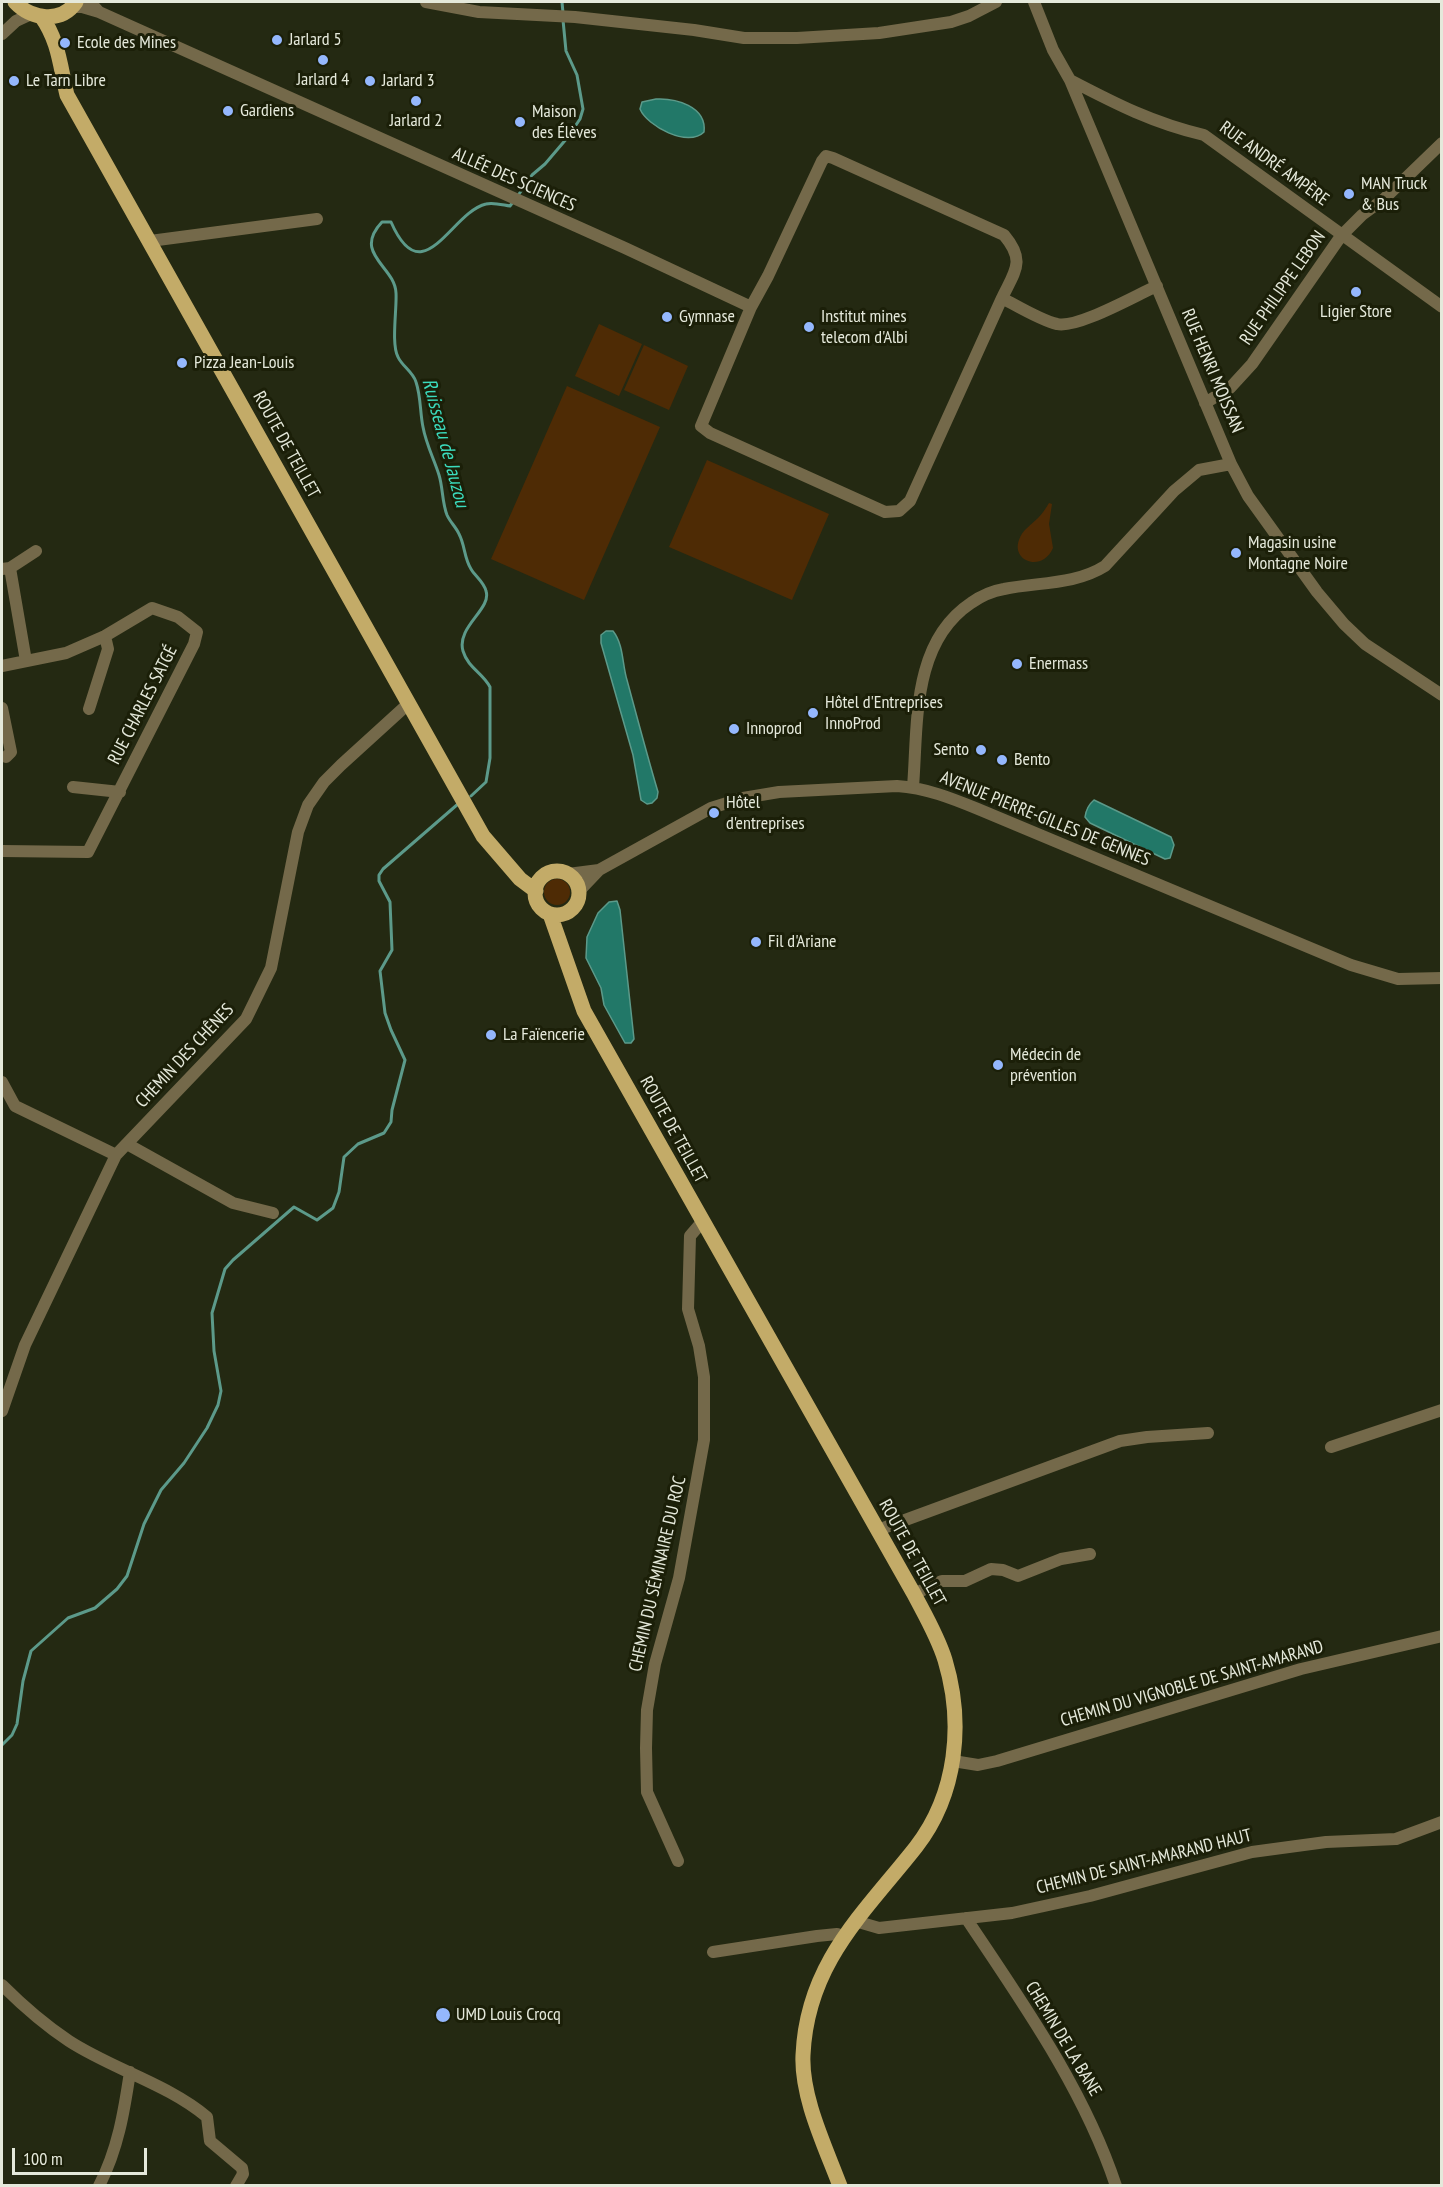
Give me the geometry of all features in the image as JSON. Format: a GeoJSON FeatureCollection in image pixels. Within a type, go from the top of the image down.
{"type":"FeatureCollection","features":[{"type":"Feature","properties":{"kind":"main road"},"geometry":{"type":"LineString","coordinates":[[14,2],[36,15],[52,16],[70,7]]}},
{"type":"Feature","properties":{"kind":"main road","name":"ROUTE DE TEILLET"},"geometry":{"type":"LineString","coordinates":[[56,41],[70,7]]}},
{"type":"Feature","properties":{"kind":"main road","name":"ROUTE DE TEILLET"},"geometry":{"type":"LineString","coordinates":[[36,15],[51,29],[56,41],[67,95],[483,836],[520,879],[536,891]]}},
{"type":"Feature","properties":{"kind":"main road","name":"ROUTE DE TEILLET"},"geometry":{"type":"LineString","coordinates":[[502,858],[526,871],[547,874]]}},
{"type":"Feature","properties":{"kind":"main road"},"geometry":{"type":"LineString","coordinates":[[557,872],[567,874],[573,878],[579,891],[577,903],[569,912],[550,914],[538,902],[537,884],[547,874],[557,872]]}},
{"type":"Feature","properties":{"kind":"main road","name":"ROUTE DE TEILLET"},"geometry":{"type":"LineString","coordinates":[[566,962],[565,929],[569,912]]}},
{"type":"Feature","properties":{"kind":"main road","name":"ROUTE DE TEILLET"},"geometry":{"type":"LineString","coordinates":[[550,914],[584,1011],[914,1594],[945,1658],[954,1694],[956,1728],[953,1761],[933,1819],[917,1845],[843,1936],[824,1971],[807,2021],[803,2056],[806,2085],[817,2125],[840,2186]]}},
{"type":"Feature","properties":{"kind":"street"},"geometry":{"type":"LineString","coordinates":[[4,31],[14,2]]}},
{"type":"Feature","properties":{"kind":"street","name":"ALLÉE DES SCIENCES"},"geometry":{"type":"LineString","coordinates":[[90,2],[99,12]]}},
{"type":"Feature","properties":{"kind":"street"},"geometry":{"type":"LineString","coordinates":[[426,2],[479,12],[555,15],[694,30],[744,38],[797,38],[879,33],[951,22],[969,16],[995,2]]}},
{"type":"Feature","properties":{"kind":"street","name":"RUE HENRI MOISSAN"},"geometry":{"type":"LineString","coordinates":[[1034,2],[1053,50],[1070,80],[1231,464],[1248,496],[1344,624],[1365,644],[1442,695]]}},
{"type":"Feature","properties":{"kind":"street","name":"ALLÉE DES SCIENCES"},"geometry":{"type":"LineString","coordinates":[[70,7],[82,7],[99,12],[524,205],[625,248],[751,307]]}},
{"type":"Feature","properties":{"kind":"street"},"geometry":{"type":"LineString","coordinates":[[4,31],[36,15]]}},
{"type":"Feature","properties":{"kind":"street","name":"RUE ANDRÉ AMPÈRE"},"geometry":{"type":"LineString","coordinates":[[1070,80],[1130,111],[1169,127],[1204,135],[1442,307]]}},
{"type":"Feature","properties":{"kind":"street","name":"RUE PHILIPPE LEBON"},"geometry":{"type":"LineString","coordinates":[[1205,403],[1230,388],[1252,364],[1341,236],[1442,143]]}},
{"type":"Feature","properties":{"kind":"street"},"geometry":{"type":"LineString","coordinates":[[826,156],[1004,235],[1016,249],[1017,266],[910,501],[899,511],[885,512],[710,433],[701,426],[751,307],[826,156]]}},
{"type":"Feature","properties":{"kind":"street"},"geometry":{"type":"LineString","coordinates":[[150,241],[316,219]]}},
{"type":"Feature","properties":{"kind":"street"},"geometry":{"type":"LineString","coordinates":[[1002,298],[1056,324],[1067,325],[1084,320],[1157,286]]}},
{"type":"Feature","properties":{"kind":"street"},"geometry":{"type":"LineString","coordinates":[[913,787],[923,681],[932,647],[956,614],[980,597],[1001,589],[1076,579],[1092,574],[1105,566],[1168,498],[1199,470],[1231,464]]}},
{"type":"Feature","properties":{"kind":"street"},"geometry":{"type":"LineString","coordinates":[[26,661],[6,568],[36,551]]}},
{"type":"Feature","properties":{"kind":"street","name":"RUE CHARLES SATGÉ"},"geometry":{"type":"LineString","coordinates":[[2,666],[66,653],[105,636],[152,608],[178,617],[197,632],[194,644],[88,852],[2,851]]}},
{"type":"Feature","properties":{"kind":"street"},"geometry":{"type":"LineString","coordinates":[[89,709],[108,650],[105,636]]}},
{"type":"Feature","properties":{"kind":"street","name":"CHEMIN DES CHÊNES"},"geometry":{"type":"LineString","coordinates":[[2,1411],[25,1345],[116,1155],[246,1018],[272,968],[298,832],[308,805],[324,782],[408,704]]}},
{"type":"Feature","properties":{"kind":"street"},"geometry":{"type":"LineString","coordinates":[[2,708],[11,752],[6,757]]}},
{"type":"Feature","properties":{"kind":"street","name":"RUE CHARLES SATGÉ"},"geometry":{"type":"LineString","coordinates":[[73,787],[120,792]]}},
{"type":"Feature","properties":{"kind":"street","name":"AVENUE PIERRE-GILLES DE GENNES"},"geometry":{"type":"LineString","coordinates":[[579,891],[599,870],[711,808],[743,798],[779,792],[913,787],[978,808],[1352,965],[1398,979],[1442,978]]}},
{"type":"Feature","properties":{"kind":"street","name":"AVENUE PIERRE-GILLES DE GENNES"},"geometry":{"type":"LineString","coordinates":[[567,874],[599,870]]}},
{"type":"Feature","properties":{"kind":"street"},"geometry":{"type":"LineString","coordinates":[[2,1082],[15,1106],[116,1155]]}},
{"type":"Feature","properties":{"kind":"street"},"geometry":{"type":"LineString","coordinates":[[127,1144],[233,1203],[273,1213]]}},
{"type":"Feature","properties":{"kind":"street","name":"CHEMIN DU SÉMINAIRE DU ROC"},"geometry":{"type":"LineString","coordinates":[[678,1861],[647,1792],[647,1710],[655,1664],[679,1578],[704,1440],[704,1377],[699,1346],[688,1309],[690,1236],[702,1222]]}},
{"type":"Feature","properties":{"kind":"street"},"geometry":{"type":"LineString","coordinates":[[1331,1447],[1442,1410]]}},
{"type":"Feature","properties":{"kind":"street"},"geometry":{"type":"LineString","coordinates":[[878,1530],[1120,1441],[1208,1432]]}},
{"type":"Feature","properties":{"kind":"street"},"geometry":{"type":"LineString","coordinates":[[914,1594],[942,1581],[965,1581],[991,1569],[1003,1570],[1018,1576],[1061,1559],[1090,1554]]}},
{"type":"Feature","properties":{"kind":"street","name":"CHEMIN DU VIGNOBLE DE SAINT-AMARAND"},"geometry":{"type":"LineString","coordinates":[[953,1761],[978,1765],[997,1761],[1300,1669],[1442,1636]]}},
{"type":"Feature","properties":{"kind":"street","name":"CHEMIN DE SAINT-AMARAND HAUT"},"geometry":{"type":"LineString","coordinates":[[855,1921],[879,1928],[1012,1913],[1090,1896],[1252,1852],[1326,1842],[1396,1839],[1442,1822]]}},
{"type":"Feature","properties":{"kind":"street","name":"CHEMIN DE LA BANE"},"geometry":{"type":"LineString","coordinates":[[966,1918],[1054,2054],[1103,2148],[1116,2186]]}},
{"type":"Feature","properties":{"kind":"street"},"geometry":{"type":"LineString","coordinates":[[713,1952],[817,1936],[837,1934],[843,1936]]}},
{"type":"Feature","properties":{"kind":"street"},"geometry":{"type":"LineString","coordinates":[[2,1985],[22,2005],[69,2041],[130,2072],[207,2116],[210,2141],[242,2168],[243,2174],[236,2186]]}},
{"type":"Feature","properties":{"kind":"street"},"geometry":{"type":"LineString","coordinates":[[99,2186],[119,2137],[130,2072]]}},
{"type":"Feature","properties":{"kind":"shaded area"},"geometry":{"type":"Polygon","coordinates":[[[599,324],[642,344],[619,396],[575,376],[599,324]]]}},
{"type":"Feature","properties":{"kind":"shaded area"},"geometry":{"type":"Polygon","coordinates":[[[644,345],[688,366],[669,410],[624,390],[644,345]]]}},
{"type":"Feature","properties":{"kind":"shaded area"},"geometry":{"type":"Polygon","coordinates":[[[567,386],[660,427],[584,600],[491,559],[567,386]]]}},
{"type":"Feature","properties":{"kind":"shaded area"},"geometry":{"type":"Polygon","coordinates":[[[707,460],[829,514],[792,600],[669,547],[707,460]]]}},
{"type":"Feature","properties":{"kind":"shaded area"},"geometry":{"type":"Polygon","coordinates":[[[1049,503],[1052,504],[1049,524],[1053,548],[1042,560],[1029,561],[1019,554],[1020,536],[1049,503]]]}},
{"type":"Feature","properties":{"kind":"shaded area"},"geometry":{"type":"Polygon","coordinates":[[[557,879],[566,883],[570,892],[566,901],[557,905],[548,901],[544,892],[548,883],[557,879]]]}},
{"type":"Feature","properties":{"kind":"water"},"geometry":{"type":"Polygon","coordinates":[[[656,99],[672,100],[688,105],[700,116],[704,123],[704,132],[688,138],[659,128],[644,116],[640,109],[642,102],[656,99]]]}},
{"type":"Feature","properties":{"kind":"water"},"geometry":{"type":"Polygon","coordinates":[[[606,631],[613,631],[621,648],[625,674],[658,792],[657,798],[652,803],[647,804],[641,800],[633,755],[601,643],[601,635],[606,631]]]}},
{"type":"Feature","properties":{"kind":"water"},"geometry":{"type":"Polygon","coordinates":[[[1094,800],[1171,837],[1174,845],[1170,858],[1165,859],[1090,823],[1085,814],[1094,800]]]}},
{"type":"Feature","properties":{"kind":"water"},"geometry":{"type":"Polygon","coordinates":[[[617,901],[620,910],[634,1039],[631,1043],[625,1043],[604,1005],[601,988],[586,958],[587,937],[598,913],[609,902],[617,901]]]}},
{"type":"Feature","properties":{"kind":"waterway","name":"Ruisseau de Jauzou"},"geometry":{"type":"LineString","coordinates":[[562,2],[563,13]]}},
{"type":"Feature","properties":{"kind":"waterway","name":"Ruisseau de Jauzou"},"geometry":{"type":"LineString","coordinates":[[517,197],[532,175],[545,164],[568,137],[580,119],[583,109],[577,75],[566,51],[563,20]]}},
{"type":"Feature","properties":{"kind":"waterway","name":"Ruisseau de Jauzou"},"geometry":{"type":"LineString","coordinates":[[471,796],[486,782],[490,758],[490,687],[468,662],[462,642],[464,634],[484,605],[486,591],[469,565],[458,531],[447,515],[439,475],[424,433],[416,382],[396,351],[394,284],[377,259],[371,243],[374,233],[382,222],[391,222],[403,243],[414,251],[426,250],[473,210],[486,204],[510,206],[513,202]]}},
{"type":"Feature","properties":{"kind":"waterway","name":"Ruisseau de Jauzou"},"geometry":{"type":"LineString","coordinates":[[2,1745],[12,1735],[17,1724],[23,1681],[31,1651],[68,1618],[95,1608],[117,1589],[127,1576],[144,1524],[161,1490],[184,1463],[207,1428],[218,1405],[221,1391],[214,1351],[212,1313],[225,1269],[294,1207],[317,1220],[333,1208],[339,1192],[344,1157],[358,1144],[384,1133],[391,1122],[405,1060],[385,1013],[380,971],[392,950],[390,902],[379,881],[379,875],[458,804]]}},
{"type":"Feature","properties":{"kind":"place","name":"Jarlard 5"},"geometry":{"type":"Point","coordinates":[277,40]}},
{"type":"Feature","properties":{"kind":"place","name":"Ecole des Mines"},"geometry":{"type":"Point","coordinates":[65,43]}},
{"type":"Feature","properties":{"kind":"place","name":"Jarlard 4"},"geometry":{"type":"Point","coordinates":[323,60]}},
{"type":"Feature","properties":{"kind":"place","name":"Le Tarn Libre"},"geometry":{"type":"Point","coordinates":[14,81]}},
{"type":"Feature","properties":{"kind":"place","name":"Jarlard 3"},"geometry":{"type":"Point","coordinates":[370,81]}},
{"type":"Feature","properties":{"kind":"place","name":"Jarlard 2"},"geometry":{"type":"Point","coordinates":[416,101]}},
{"type":"Feature","properties":{"kind":"place","name":"Gardiens"},"geometry":{"type":"Point","coordinates":[228,111]}},
{"type":"Feature","properties":{"kind":"place","name":"Maison des Élèves"},"geometry":{"type":"Point","coordinates":[520,122]}},
{"type":"Feature","properties":{"kind":"place","name":"MAN Truck & Bus"},"geometry":{"type":"Point","coordinates":[1349,194]}},
{"type":"Feature","properties":{"kind":"place","name":"Ligier Store"},"geometry":{"type":"Point","coordinates":[1356,292]}},
{"type":"Feature","properties":{"kind":"place","name":"Gymnase"},"geometry":{"type":"Point","coordinates":[667,317]}},
{"type":"Feature","properties":{"kind":"place","name":"Institut mines telecom d'Albi"},"geometry":{"type":"Point","coordinates":[809,327]}},
{"type":"Feature","properties":{"kind":"place","name":"Pizza Jean-Louis"},"geometry":{"type":"Point","coordinates":[182,363]}},
{"type":"Feature","properties":{"kind":"place","name":"Magasin usine Montagne Noire"},"geometry":{"type":"Point","coordinates":[1236,553]}},
{"type":"Feature","properties":{"kind":"place","name":"Enermass"},"geometry":{"type":"Point","coordinates":[1017,664]}},
{"type":"Feature","properties":{"kind":"place","name":"Hôtel d'Entreprises InnoProd"},"geometry":{"type":"Point","coordinates":[813,713]}},
{"type":"Feature","properties":{"kind":"place","name":"Innoprod"},"geometry":{"type":"Point","coordinates":[734,729]}},
{"type":"Feature","properties":{"kind":"place","name":"Sento"},"geometry":{"type":"Point","coordinates":[981,750]}},
{"type":"Feature","properties":{"kind":"place","name":"Bento"},"geometry":{"type":"Point","coordinates":[1002,760]}},
{"type":"Feature","properties":{"kind":"place","name":"Hôtel d'entreprises"},"geometry":{"type":"Point","coordinates":[714,813]}},
{"type":"Feature","properties":{"kind":"place","name":"Fil d'Ariane"},"geometry":{"type":"Point","coordinates":[756,942]}},
{"type":"Feature","properties":{"kind":"place","name":"La Faïencerie"},"geometry":{"type":"Point","coordinates":[491,1035]}},
{"type":"Feature","properties":{"kind":"place","name":"Médecin de prévention"},"geometry":{"type":"Point","coordinates":[998,1065]}},
{"type":"Feature","properties":{"kind":"place","name":"UMD Louis Crocq"},"geometry":{"type":"Point","coordinates":[443,2015]}}]}
